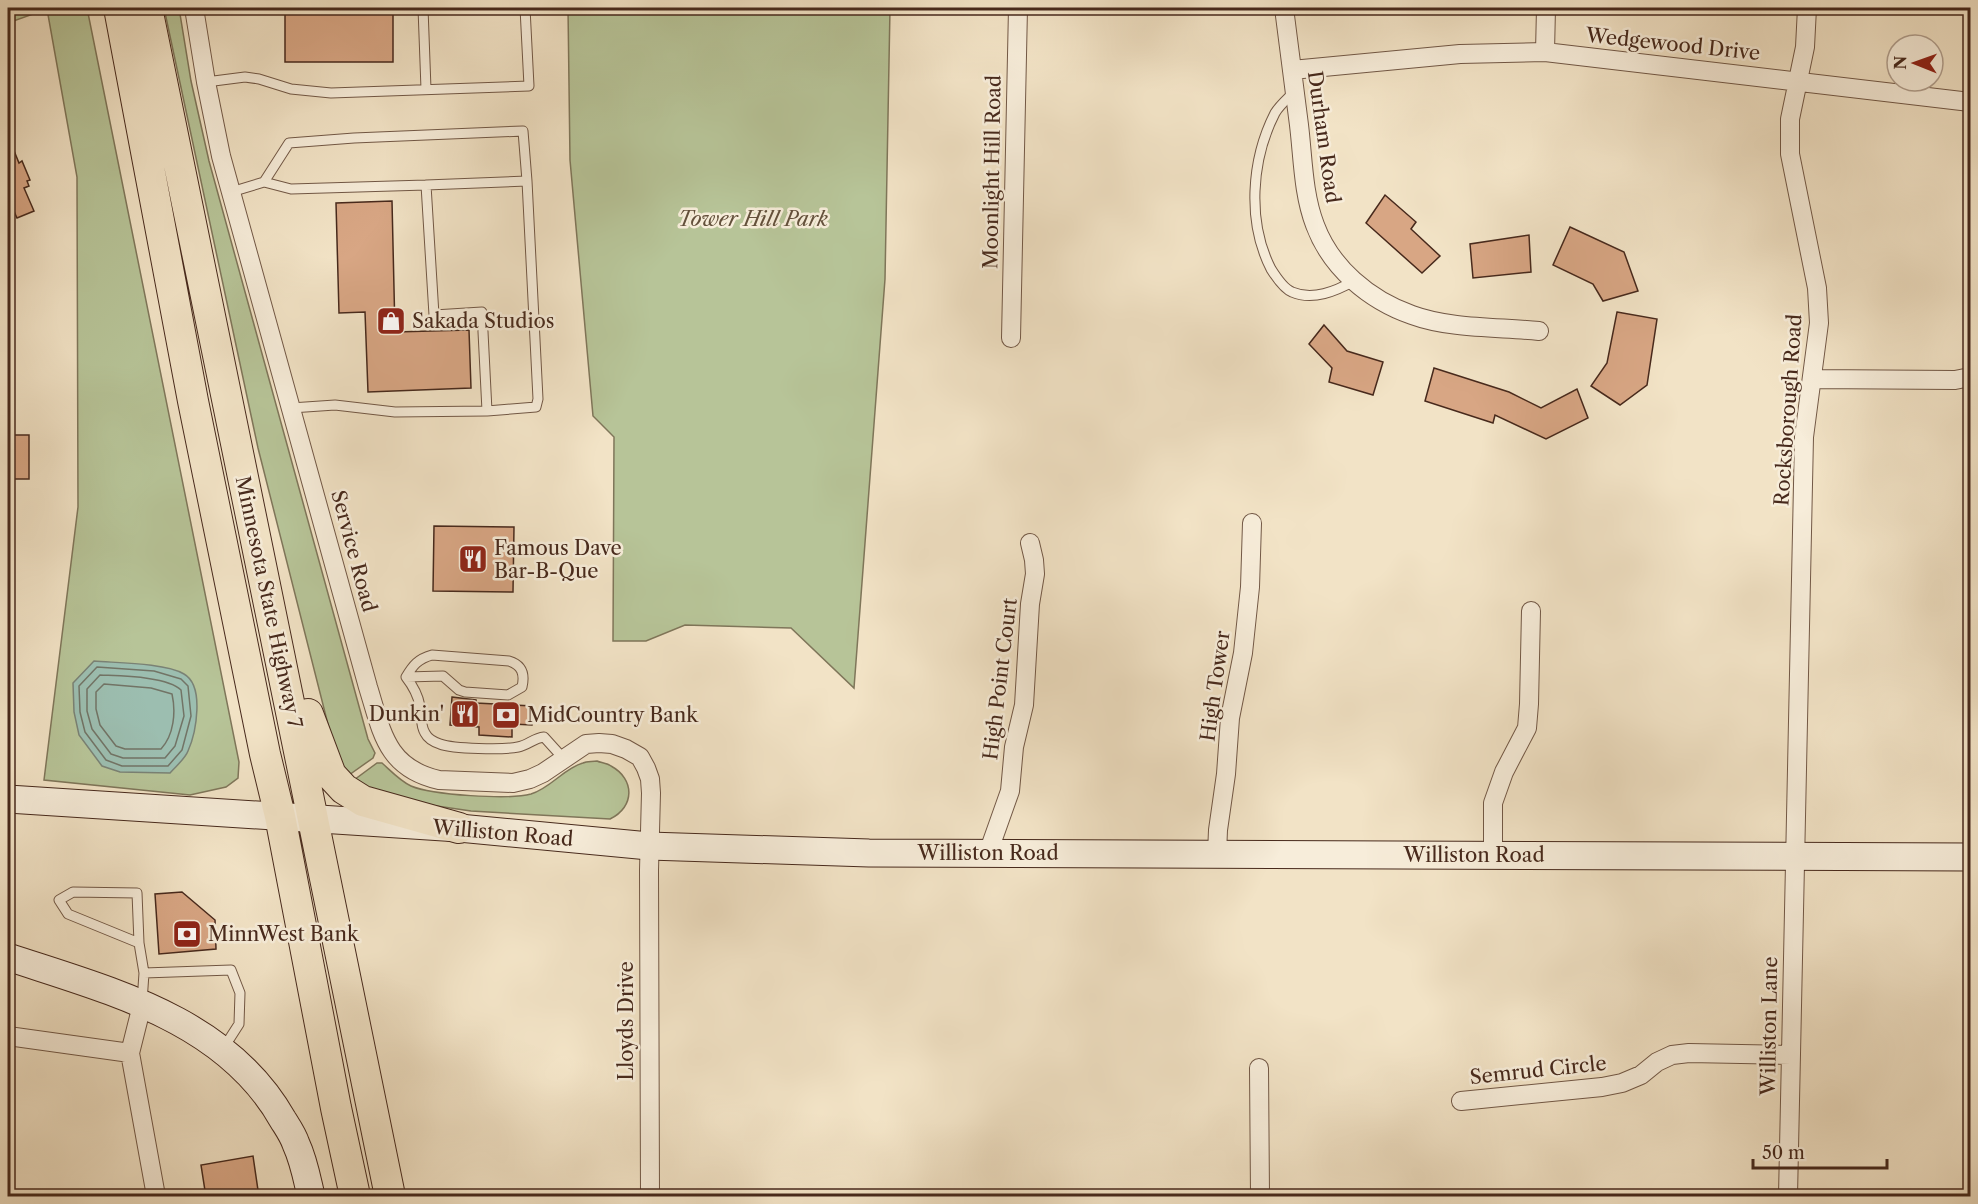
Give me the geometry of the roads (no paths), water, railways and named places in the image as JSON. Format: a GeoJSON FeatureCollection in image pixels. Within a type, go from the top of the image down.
{"type":"FeatureCollection","features":[{"type":"Feature","properties":{"kind":"main road","name":"Minnesota State Highway 7"},"geometry":{"type":"LineString","coordinates":[[119,8],[193,401],[265,754],[280,816],[355,1197]]}},
{"type":"Feature","properties":{"kind":"main road","name":"Minnesota State Highway 7"},"geometry":{"type":"LineString","coordinates":[[147,8],[390,1197]]}},
{"type":"Feature","properties":{"kind":"main road"},"geometry":{"type":"LineString","coordinates":[[271,610],[323,756],[332,775],[344,789],[363,801],[459,828]]}},
{"type":"Feature","properties":{"kind":"main road","name":"Williston Road"},"geometry":{"type":"LineString","coordinates":[[8,799],[459,828],[649,846],[869,853],[1971,857]]}},
{"type":"Feature","properties":{"kind":"main road"},"geometry":{"type":"LineString","coordinates":[[8,957],[114,993],[172,1018],[206,1037],[259,1083],[279,1112],[296,1143],[306,1171],[311,1197]]}},
{"type":"Feature","properties":{"kind":"street","name":"Service Road"},"geometry":{"type":"LineString","coordinates":[[195,8],[206,82],[221,156],[365,677],[390,750],[413,771],[439,780],[513,783],[536,776],[586,744],[612,744],[626,749],[640,757],[650,779],[649,846]]}},
{"type":"Feature","properties":{"kind":"street","name":"Moonlight Hill Road"},"geometry":{"type":"LineString","coordinates":[[1011,338],[1018,8]]}},
{"type":"Feature","properties":{"kind":"street","name":"Durham Road"},"geometry":{"type":"LineString","coordinates":[[1284,8],[1307,189],[1315,225],[1332,255],[1354,281],[1381,303],[1414,316],[1448,323],[1539,331]]}},
{"type":"Feature","properties":{"kind":"street"},"geometry":{"type":"LineString","coordinates":[[1545,52],[1546,8]]}},
{"type":"Feature","properties":{"kind":"street","name":"Rocksborough Road"},"geometry":{"type":"LineString","coordinates":[[1796,856],[1804,437],[1819,323],[1817,288],[1790,154],[1790,119],[1804,47],[1807,8]]}},
{"type":"Feature","properties":{"kind":"street","name":"Wedgewood Drive"},"geometry":{"type":"LineString","coordinates":[[1292,70],[1460,54],[1545,52],[1971,102]]}},
{"type":"Feature","properties":{"kind":"street"},"geometry":{"type":"LineString","coordinates":[[1812,379],[1955,380],[1971,377]]}},
{"type":"Feature","properties":{"kind":"street","name":"High Tower"},"geometry":{"type":"LineString","coordinates":[[1217,854],[1218,830],[1227,774],[1230,718],[1245,642],[1252,523]]}},
{"type":"Feature","properties":{"kind":"street","name":"High Point Court"},"geometry":{"type":"LineString","coordinates":[[988,854],[1010,791],[1014,747],[1024,705],[1030,604],[1035,574],[1030,543]]}},
{"type":"Feature","properties":{"kind":"street"},"geometry":{"type":"LineString","coordinates":[[1493,855],[1493,803],[1504,772],[1527,728],[1531,611]]}},
{"type":"Feature","properties":{"kind":"street","name":"Lloyds Drive"},"geometry":{"type":"LineString","coordinates":[[649,846],[650,1197]]}},
{"type":"Feature","properties":{"kind":"street","name":"Williston Lane"},"geometry":{"type":"LineString","coordinates":[[1788,1197],[1796,856]]}},
{"type":"Feature","properties":{"kind":"street"},"geometry":{"type":"LineString","coordinates":[[142,1005],[130,1053],[156,1197]]}},
{"type":"Feature","properties":{"kind":"street"},"geometry":{"type":"LineString","coordinates":[[8,1036],[130,1053]]}},
{"type":"Feature","properties":{"kind":"street","name":"Semrud Circle"},"geometry":{"type":"LineString","coordinates":[[1461,1101],[1622,1083],[1641,1075],[1657,1062],[1672,1055],[1689,1053],[1791,1055]]}},
{"type":"Feature","properties":{"kind":"street"},"geometry":{"type":"LineString","coordinates":[[1259,1068],[1260,1197]]}},
{"type":"Feature","properties":{"kind":"lane"},"geometry":{"type":"LineString","coordinates":[[423,8],[426,89]]}},
{"type":"Feature","properties":{"kind":"lane"},"geometry":{"type":"LineString","coordinates":[[206,82],[245,77],[291,89],[331,93],[529,86],[525,8]]}},
{"type":"Feature","properties":{"kind":"lane"},"geometry":{"type":"LineString","coordinates":[[1295,91],[1276,112],[1262,150],[1255,190],[1256,224],[1264,255],[1276,278],[1292,292],[1314,296],[1333,292],[1354,281]]}},
{"type":"Feature","properties":{"kind":"lane"},"geometry":{"type":"LineString","coordinates":[[264,182],[289,143],[523,131],[538,399],[536,407],[487,411],[395,412],[335,405],[291,408]]}},
{"type":"Feature","properties":{"kind":"lane"},"geometry":{"type":"LineString","coordinates":[[231,192],[264,182],[291,189],[527,181]]}},
{"type":"Feature","properties":{"kind":"lane"},"geometry":{"type":"LineString","coordinates":[[426,185],[434,315],[482,312],[487,411]]}},
{"type":"Feature","properties":{"kind":"lane"},"geometry":{"type":"LineString","coordinates":[[432,655],[509,661],[517,664],[522,670],[524,679],[522,687],[508,695],[465,692],[459,690],[443,676],[406,677],[421,658],[432,655]]}},
{"type":"Feature","properties":{"kind":"lane"},"geometry":{"type":"LineString","coordinates":[[406,677],[416,691],[422,727],[426,736],[434,742],[453,746],[512,748],[529,744],[537,737],[544,737],[563,758]]}},
{"type":"Feature","properties":{"kind":"lane"},"geometry":{"type":"LineString","coordinates":[[139,943],[68,914],[59,900],[73,892],[137,893],[139,943],[144,973],[142,1005]]}},
{"type":"Feature","properties":{"kind":"lane"},"geometry":{"type":"LineString","coordinates":[[144,973],[231,970],[240,993],[239,1024],[222,1050]]}},
{"type":"Feature","properties":{"kind":"water"},"geometry":{"type":"Polygon","coordinates":[[[94,661],[140,664],[176,670],[191,680],[197,699],[194,733],[187,754],[170,773],[120,772],[102,766],[79,735],[74,712],[73,683],[94,661]]]}},
{"type":"Feature","properties":{"kind":"place","name":"Sakada Studios"},"geometry":{"type":"Point","coordinates":[391,321]}},
{"type":"Feature","properties":{"kind":"place","name":"Famous Dave Bar-B-Que"},"geometry":{"type":"Point","coordinates":[473,559]}},
{"type":"Feature","properties":{"kind":"place","name":"Dunkin'"},"geometry":{"type":"Point","coordinates":[465,714]}},
{"type":"Feature","properties":{"kind":"place","name":"MidCountry Bank"},"geometry":{"type":"Point","coordinates":[506,715]}},
{"type":"Feature","properties":{"kind":"place","name":"MinnWest Bank"},"geometry":{"type":"Point","coordinates":[187,934]}},
{"type":"Feature","properties":{"kind":"park label","name":"Tower Hill Park"},"geometry":{"type":"Point","coordinates":[753,219]}}]}
